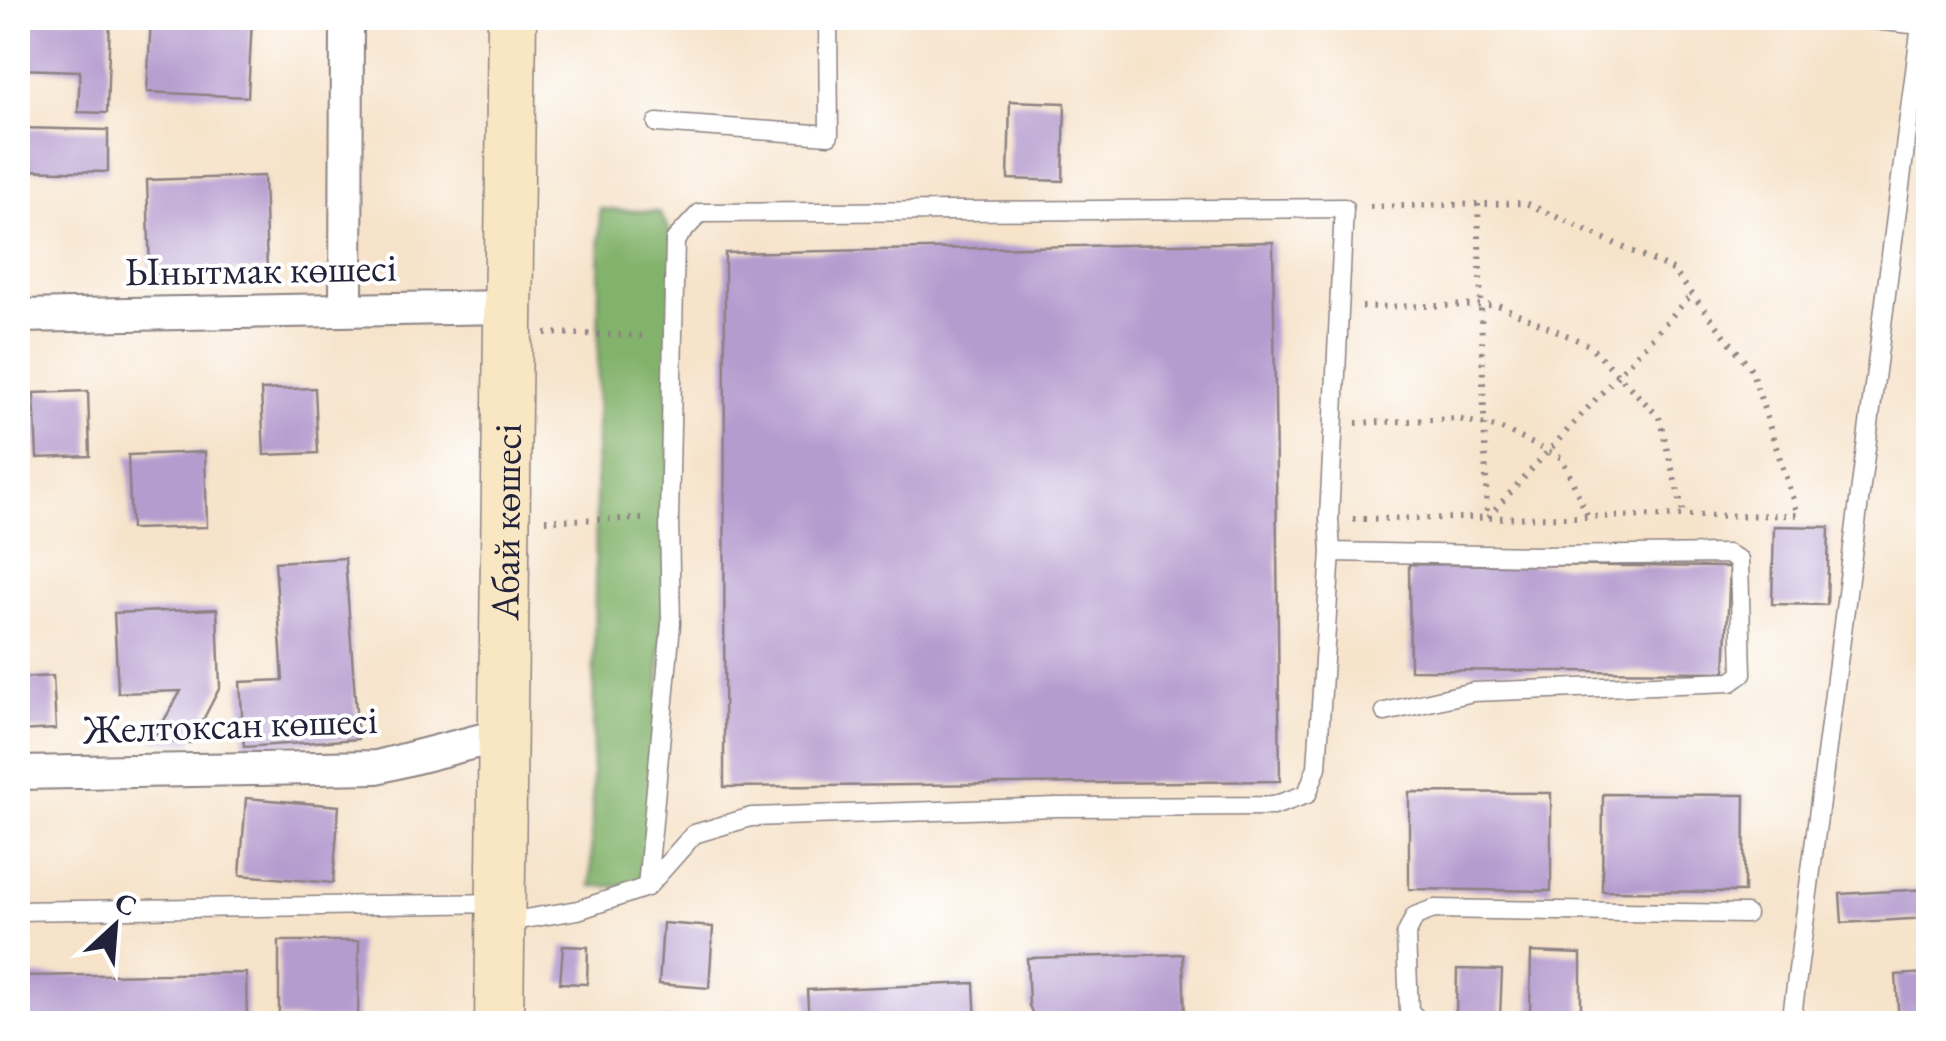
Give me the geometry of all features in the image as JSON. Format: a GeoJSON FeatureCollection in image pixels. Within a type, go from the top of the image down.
{"type":"FeatureCollection","features":[{"type":"Feature","properties":{"kind":"main road","name":"Абай көшесі"},"geometry":{"type":"LineString","coordinates":[[499,1024],[512,18]]}},
{"type":"Feature","properties":{"kind":"street"},"geometry":{"type":"LineString","coordinates":[[346,310],[347,18]]}},
{"type":"Feature","properties":{"kind":"street","name":"Ынытмак көшесі"},"geometry":{"type":"LineString","coordinates":[[18,316],[346,310],[507,320]]}},
{"type":"Feature","properties":{"kind":"street","name":"Желтоксан көшесі"},"geometry":{"type":"LineString","coordinates":[[18,773],[377,767],[502,735]]}},
{"type":"Feature","properties":{"kind":"lane"},"geometry":{"type":"LineString","coordinates":[[656,123],[829,135],[828,18]]}},
{"type":"Feature","properties":{"kind":"lane"},"geometry":{"type":"LineString","coordinates":[[1792,1024],[1920,26],[1854,18]]}},
{"type":"Feature","properties":{"kind":"lane"},"geometry":{"type":"LineString","coordinates":[[18,912],[578,910],[647,886],[694,834],[751,817],[1273,806],[1306,794],[1317,766],[1331,552],[1329,519],[1344,208],[700,213],[675,240],[669,519],[671,624],[647,886]]}},
{"type":"Feature","properties":{"kind":"lane"},"geometry":{"type":"LineString","coordinates":[[1331,552],[1727,554],[1740,560],[1742,674],[1731,682],[1472,692],[1385,712]]}},
{"type":"Feature","properties":{"kind":"lane"},"geometry":{"type":"LineString","coordinates":[[1422,1024],[1410,1011],[1406,935],[1415,916],[1434,909],[1746,914]]}},
{"type":"Feature","properties":{"kind":"path"},"geometry":{"type":"LineString","coordinates":[[1329,519],[1798,515],[1752,368],[1673,270],[1526,202],[1344,208]]}},
{"type":"Feature","properties":{"kind":"path"},"geometry":{"type":"LineString","coordinates":[[1478,204],[1487,518]]}},
{"type":"Feature","properties":{"kind":"path"},"geometry":{"type":"LineString","coordinates":[[1487,518],[1692,294]]}},
{"type":"Feature","properties":{"kind":"path"},"geometry":{"type":"LineString","coordinates":[[1339,308],[1498,305],[1589,344],[1659,417],[1684,516]]}},
{"type":"Feature","properties":{"kind":"path"},"geometry":{"type":"LineString","coordinates":[[507,320],[674,337]]}},
{"type":"Feature","properties":{"kind":"path"},"geometry":{"type":"LineString","coordinates":[[1333,424],[1457,419],[1500,428],[1562,458],[1588,516]]}},
{"type":"Feature","properties":{"kind":"path"},"geometry":{"type":"LineString","coordinates":[[505,520],[669,519]]}},
{"type":"Feature","properties":{"kind":"green space"},"geometry":{"type":"Polygon","coordinates":[[[600,209],[659,212],[675,240],[669,519],[647,887],[591,886],[600,209]]]}},
{"type":"Feature","properties":{"kind":"building"},"geometry":{"type":"Polygon","coordinates":[[[18,18],[110,18],[107,113],[78,112],[80,71],[18,69],[18,18]]]}},
{"type":"Feature","properties":{"kind":"building"},"geometry":{"type":"Polygon","coordinates":[[[151,18],[252,18],[248,97],[147,92],[151,18]]]}},
{"type":"Feature","properties":{"kind":"building"},"geometry":{"type":"Polygon","coordinates":[[[1010,101],[1065,103],[1063,181],[1008,179],[1010,101]]]}},
{"type":"Feature","properties":{"kind":"building"},"geometry":{"type":"Polygon","coordinates":[[[18,128],[108,130],[108,172],[18,170],[18,128]]]}},
{"type":"Feature","properties":{"kind":"building"},"geometry":{"type":"Polygon","coordinates":[[[264,176],[267,271],[150,274],[147,180],[264,176]]]}},
{"type":"Feature","properties":{"kind":"building"},"geometry":{"type":"Polygon","coordinates":[[[1273,242],[1280,781],[724,787],[725,253],[1273,242]]]}},
{"type":"Feature","properties":{"kind":"building"},"geometry":{"type":"Polygon","coordinates":[[[315,388],[318,453],[264,455],[261,390],[315,388]]]}},
{"type":"Feature","properties":{"kind":"building"},"geometry":{"type":"Polygon","coordinates":[[[88,391],[90,456],[37,458],[34,393],[88,391]]]}},
{"type":"Feature","properties":{"kind":"building"},"geometry":{"type":"Polygon","coordinates":[[[205,452],[207,527],[131,529],[128,455],[205,452]]]}},
{"type":"Feature","properties":{"kind":"building"},"geometry":{"type":"Polygon","coordinates":[[[1774,526],[1829,527],[1827,605],[1772,604],[1774,526]]]}},
{"type":"Feature","properties":{"kind":"building"},"geometry":{"type":"Polygon","coordinates":[[[345,558],[358,739],[244,747],[240,682],[283,680],[275,562],[345,558]]]}},
{"type":"Feature","properties":{"kind":"building"},"geometry":{"type":"Polygon","coordinates":[[[1409,564],[1730,567],[1725,672],[1410,670],[1409,564]]]}},
{"type":"Feature","properties":{"kind":"building"},"geometry":{"type":"Polygon","coordinates":[[[217,609],[220,687],[191,743],[152,741],[181,691],[118,693],[114,613],[217,609]]]}},
{"type":"Feature","properties":{"kind":"building"},"geometry":{"type":"Polygon","coordinates":[[[53,676],[56,729],[18,731],[18,678],[53,676]]]}},
{"type":"Feature","properties":{"kind":"building"},"geometry":{"type":"Polygon","coordinates":[[[1409,792],[1551,793],[1551,891],[1409,889],[1409,792]]]}},
{"type":"Feature","properties":{"kind":"building"},"geometry":{"type":"Polygon","coordinates":[[[1603,794],[1745,795],[1744,892],[1602,891],[1603,794]]]}},
{"type":"Feature","properties":{"kind":"building"},"geometry":{"type":"Polygon","coordinates":[[[246,798],[339,806],[333,883],[240,875],[246,798]]]}},
{"type":"Feature","properties":{"kind":"building"},"geometry":{"type":"Polygon","coordinates":[[[1928,889],[1928,918],[1842,923],[1840,894],[1928,889]]]}},
{"type":"Feature","properties":{"kind":"building"},"geometry":{"type":"Polygon","coordinates":[[[663,923],[713,927],[709,988],[659,984],[663,923]]]}},
{"type":"Feature","properties":{"kind":"building"},"geometry":{"type":"Polygon","coordinates":[[[279,941],[359,941],[358,1020],[279,1019],[279,941]]]}},
{"type":"Feature","properties":{"kind":"building"},"geometry":{"type":"Polygon","coordinates":[[[563,946],[588,947],[587,984],[560,983],[563,946]]]}},
{"type":"Feature","properties":{"kind":"building"},"geometry":{"type":"Polygon","coordinates":[[[1531,952],[1581,954],[1581,1015],[1530,1014],[1531,952]]]}},
{"type":"Feature","properties":{"kind":"building"},"geometry":{"type":"Polygon","coordinates":[[[1183,954],[1185,1024],[1038,1024],[1029,1006],[1027,958],[1183,954]]]}},
{"type":"Feature","properties":{"kind":"building"},"geometry":{"type":"Polygon","coordinates":[[[1457,969],[1502,970],[1500,1017],[1456,1015],[1457,969]]]}},
{"type":"Feature","properties":{"kind":"building"},"geometry":{"type":"Polygon","coordinates":[[[246,973],[247,1024],[18,1024],[18,976],[246,973]]]}},
{"type":"Feature","properties":{"kind":"building"},"geometry":{"type":"Polygon","coordinates":[[[1928,973],[1928,1024],[1899,1024],[1896,975],[1928,973]]]}},
{"type":"Feature","properties":{"kind":"building"},"geometry":{"type":"Polygon","coordinates":[[[974,983],[976,1024],[809,1024],[807,990],[974,983]]]}},
{"type":"Feature","properties":{"kind":"building"},"geometry":{"type":"Polygon","coordinates":[[[676,1019],[679,1024],[642,1024],[642,1020],[676,1019]]]}}]}
